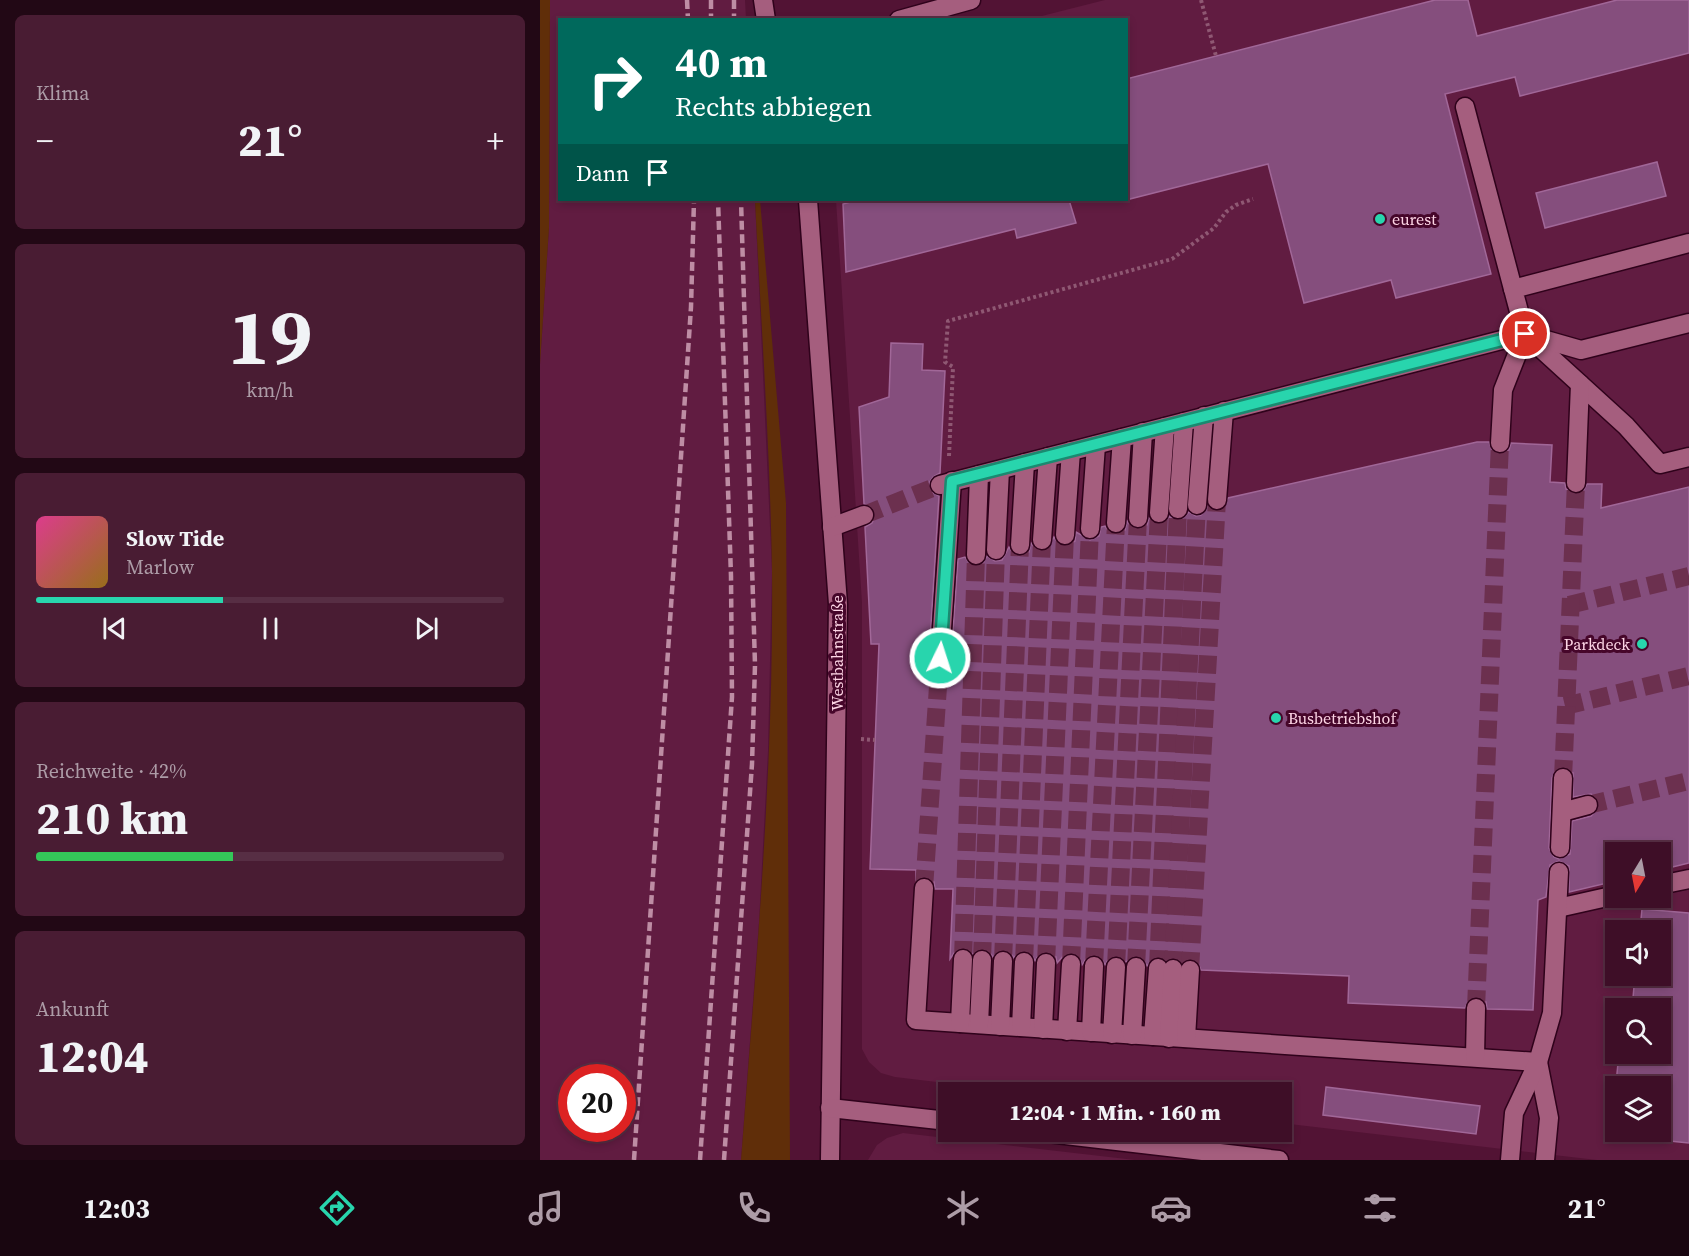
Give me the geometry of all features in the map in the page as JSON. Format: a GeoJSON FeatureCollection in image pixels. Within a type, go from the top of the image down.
{"type":"FeatureCollection","features":[{"type":"Feature","properties":{"kind":"street"},"geometry":{"type":"LineString","coordinates":[[763,0],[766,18]]}},
{"type":"Feature","properties":{"kind":"street"},"geometry":{"type":"LineString","coordinates":[[906,18],[971,0]]}},
{"type":"Feature","properties":{"kind":"street"},"geometry":{"type":"LineString","coordinates":[[1465,107],[1525,334],[1626,426],[1660,464],[1689,457]]}},
{"type":"Feature","properties":{"kind":"street","name":"Westbahnstraße"},"geometry":{"type":"LineString","coordinates":[[808,201],[838,616],[835,950],[830,1160]]}},
{"type":"Feature","properties":{"kind":"street"},"geometry":{"type":"LineString","coordinates":[[1513,289],[1689,243]]}},
{"type":"Feature","properties":{"kind":"street"},"geometry":{"type":"LineString","coordinates":[[940,658],[946,483],[1525,334],[1581,350],[1689,323]]}},
{"type":"Feature","properties":{"kind":"street"},"geometry":{"type":"LineString","coordinates":[[1500,443],[1503,390],[1525,334]]}},
{"type":"Feature","properties":{"kind":"street"},"geometry":{"type":"LineString","coordinates":[[1576,483],[1580,384]]}},
{"type":"Feature","properties":{"kind":"street"},"geometry":{"type":"LineString","coordinates":[[1217,500],[1224,411]]}},
{"type":"Feature","properties":{"kind":"street"},"geometry":{"type":"LineString","coordinates":[[1197,505],[1204,416]]}},
{"type":"Feature","properties":{"kind":"street"},"geometry":{"type":"LineString","coordinates":[[1178,509],[1184,422]]}},
{"type":"Feature","properties":{"kind":"street"},"geometry":{"type":"LineString","coordinates":[[1158,513],[1165,427]]}},
{"type":"Feature","properties":{"kind":"street"},"geometry":{"type":"LineString","coordinates":[[1138,518],[1143,432]]}},
{"type":"Feature","properties":{"kind":"street"},"geometry":{"type":"LineString","coordinates":[[1116,523],[1122,438]]}},
{"type":"Feature","properties":{"kind":"street"},"geometry":{"type":"LineString","coordinates":[[1090,529],[1096,445]]}},
{"type":"Feature","properties":{"kind":"street"},"geometry":{"type":"LineString","coordinates":[[1065,535],[1071,451]]}},
{"type":"Feature","properties":{"kind":"street"},"geometry":{"type":"LineString","coordinates":[[1042,540],[1048,457]]}},
{"type":"Feature","properties":{"kind":"street"},"geometry":{"type":"LineString","coordinates":[[1020,545],[1025,463]]}},
{"type":"Feature","properties":{"kind":"street"},"geometry":{"type":"LineString","coordinates":[[996,550],[1000,470]]}},
{"type":"Feature","properties":{"kind":"street"},"geometry":{"type":"LineString","coordinates":[[976,555],[979,475]]}},
{"type":"Feature","properties":{"kind":"street"},"geometry":{"type":"LineString","coordinates":[[832,528],[864,515]]}},
{"type":"Feature","properties":{"kind":"street"},"geometry":{"type":"LineString","coordinates":[[1560,848],[1563,778]]}},
{"type":"Feature","properties":{"kind":"street"},"geometry":{"type":"LineString","coordinates":[[1562,812],[1588,806]]}},
{"type":"Feature","properties":{"kind":"street"},"geometry":{"type":"LineString","coordinates":[[1510,1160],[1514,1113],[1538,1062],[1552,1013],[1559,872]]}},
{"type":"Feature","properties":{"kind":"street"},"geometry":{"type":"LineString","coordinates":[[1671,883],[1689,879]]}},
{"type":"Feature","properties":{"kind":"street"},"geometry":{"type":"LineString","coordinates":[[924,888],[916,1020],[1538,1062]]}},
{"type":"Feature","properties":{"kind":"street"},"geometry":{"type":"LineString","coordinates":[[1558,908],[1605,897]]}},
{"type":"Feature","properties":{"kind":"street"},"geometry":{"type":"LineString","coordinates":[[960,1023],[963,959]]}},
{"type":"Feature","properties":{"kind":"street"},"geometry":{"type":"LineString","coordinates":[[979,1024],[982,960]]}},
{"type":"Feature","properties":{"kind":"street"},"geometry":{"type":"LineString","coordinates":[[1000,1026],[1003,961]]}},
{"type":"Feature","properties":{"kind":"street"},"geometry":{"type":"LineString","coordinates":[[1021,1027],[1024,962]]}},
{"type":"Feature","properties":{"kind":"street"},"geometry":{"type":"LineString","coordinates":[[1043,1029],[1046,963]]}},
{"type":"Feature","properties":{"kind":"street"},"geometry":{"type":"LineString","coordinates":[[1067,1031],[1071,964]]}},
{"type":"Feature","properties":{"kind":"street"},"geometry":{"type":"LineString","coordinates":[[1091,1032],[1094,966]]}},
{"type":"Feature","properties":{"kind":"street"},"geometry":{"type":"LineString","coordinates":[[1112,1034],[1116,967]]}},
{"type":"Feature","properties":{"kind":"street"},"geometry":{"type":"LineString","coordinates":[[1132,1035],[1136,967]]}},
{"type":"Feature","properties":{"kind":"street"},"geometry":{"type":"LineString","coordinates":[[1170,1038],[1174,969],[1170,1038]]}},
{"type":"Feature","properties":{"kind":"street"},"geometry":{"type":"LineString","coordinates":[[1475,1057],[1476,1008]]}},
{"type":"Feature","properties":{"kind":"street"},"geometry":{"type":"LineString","coordinates":[[1538,1062],[1549,1118],[1545,1160]]}},
{"type":"Feature","properties":{"kind":"street"},"geometry":{"type":"LineString","coordinates":[[830,1108],[938,1120]]}},
{"type":"Feature","properties":{"kind":"street"},"geometry":{"type":"LineString","coordinates":[[1111,1142],[1213,1156],[1279,1160]]}},
{"type":"Feature","properties":{"kind":"path"},"geometry":{"type":"LineString","coordinates":[[1201,0],[1216,56]]}},
{"type":"Feature","properties":{"kind":"path"},"geometry":{"type":"LineString","coordinates":[[946,483],[953,367],[945,362],[948,321],[1172,260],[1214,228],[1226,212],[1236,205],[1253,200]]}},
{"type":"Feature","properties":{"kind":"path"},"geometry":{"type":"LineString","coordinates":[[857,739],[875,740]]}},
{"type":"Feature","properties":{"kind":"shaded area"},"geometry":{"type":"Polygon","coordinates":[[[540,0],[550,0],[549,228],[540,364],[540,0]]]}},
{"type":"Feature","properties":{"kind":"shaded area"},"geometry":{"type":"Polygon","coordinates":[[[550,0],[745,0],[746,18],[558,18],[558,201],[755,201],[772,571],[768,751],[759,922],[741,1160],[540,1160],[540,364],[549,228],[550,0]]]}},
{"type":"Feature","properties":{"kind":"shaded area"},"geometry":{"type":"Polygon","coordinates":[[[1105,0],[1689,0],[1689,1160],[1597,1160],[1292,1124],[1292,1082],[938,1082],[881,1073],[869,1062],[862,1049],[862,603],[836,201],[1128,201],[1128,18],[1034,18],[1105,0]]]}},
{"type":"Feature","properties":{"kind":"shaded area"},"geometry":{"type":"Polygon","coordinates":[[[755,201],[760,201],[786,503],[790,1160],[741,1160],[763,866],[770,719],[772,571],[755,201]]]}},
{"type":"Feature","properties":{"kind":"shaded area"},"geometry":{"type":"Polygon","coordinates":[[[903,1133],[938,1137],[938,1142],[980,1142],[1135,1160],[868,1160],[877,1145],[887,1138],[903,1133]]]}},
{"type":"Feature","properties":{"kind":"building"},"geometry":{"type":"Polygon","coordinates":[[[1435,0],[1468,0],[1477,36],[1617,0],[1689,0],[1689,53],[1520,96],[1515,77],[1445,94],[1491,274],[1396,298],[1391,280],[1304,303],[1268,164],[1128,199],[1128,78],[1435,0]]]}},
{"type":"Feature","properties":{"kind":"building"},"geometry":{"type":"Polygon","coordinates":[[[1657,162],[1666,196],[1545,228],[1536,193],[1657,162]]]}},
{"type":"Feature","properties":{"kind":"building"},"geometry":{"type":"Polygon","coordinates":[[[854,201],[1069,201],[1076,223],[1017,238],[1015,229],[846,272],[843,204],[854,201]]]}},
{"type":"Feature","properties":{"kind":"building","name":"Busbetriebshof"},"geometry":{"type":"Polygon","coordinates":[[[891,343],[923,344],[922,370],[945,371],[940,473],[929,483],[932,492],[939,496],[929,657],[930,663],[939,669],[945,668],[951,659],[958,559],[965,557],[970,564],[982,565],[987,556],[995,561],[1002,560],[1009,547],[1013,554],[1019,556],[1029,552],[1031,543],[1036,550],[1046,550],[1054,537],[1059,545],[1069,545],[1075,541],[1076,532],[1090,540],[1099,536],[1101,527],[1105,526],[1109,532],[1116,534],[1125,530],[1127,521],[1131,527],[1138,529],[1147,525],[1149,518],[1159,524],[1164,523],[1170,516],[1177,520],[1182,519],[1189,512],[1196,516],[1201,515],[1208,506],[1216,511],[1222,510],[1228,498],[1477,442],[1489,442],[1493,452],[1500,454],[1509,450],[1511,443],[1552,445],[1550,482],[1565,483],[1566,489],[1575,494],[1582,493],[1587,484],[1602,484],[1601,508],[1689,487],[1689,863],[1671,867],[1671,842],[1605,842],[1605,884],[1569,892],[1569,866],[1559,861],[1550,865],[1546,897],[1538,900],[1533,1010],[1487,1009],[1486,1002],[1477,997],[1470,998],[1465,1008],[1348,1003],[1349,976],[1201,970],[1197,961],[1191,959],[1182,963],[1174,958],[1166,961],[1158,957],[1153,958],[1147,966],[1142,957],[1132,957],[1126,962],[1116,956],[1110,957],[1105,965],[1101,957],[1094,955],[1088,956],[1082,965],[1078,955],[1071,953],[1065,954],[1057,963],[1056,957],[1047,952],[1040,953],[1035,961],[1031,953],[1025,951],[1018,952],[1014,958],[1010,952],[1003,950],[993,957],[988,950],[977,950],[973,954],[963,948],[957,949],[950,959],[953,889],[935,889],[934,882],[925,877],[916,880],[916,870],[870,869],[879,644],[871,644],[865,527],[872,523],[875,516],[872,507],[864,504],[859,407],[889,397],[891,343]],[[1564,767],[1557,768],[1552,778],[1549,848],[1554,857],[1559,859],[1570,854],[1572,821],[1591,816],[1599,807],[1599,802],[1591,794],[1573,797],[1573,773],[1564,767]]]}},
{"type":"Feature","properties":{"kind":"building"},"geometry":{"type":"Polygon","coordinates":[[[1642,909],[1689,913],[1689,1143],[1671,1141],[1671,1076],[1617,1076],[1618,1064],[1671,1064],[1671,998],[1633,998],[1634,986],[1671,986],[1671,920],[1641,920],[1642,909]]]}},
{"type":"Feature","properties":{"kind":"building"},"geometry":{"type":"Polygon","coordinates":[[[1326,1087],[1480,1106],[1476,1134],[1323,1115],[1326,1087]]]}},
{"type":"Feature","properties":{"kind":"tunnel"},"geometry":{"type":"LineString","coordinates":[[1476,1008],[1500,443]]}},
{"type":"Feature","properties":{"kind":"tunnel"},"geometry":{"type":"LineString","coordinates":[[1563,778],[1576,483]]}},
{"type":"Feature","properties":{"kind":"tunnel"},"geometry":{"type":"LineString","coordinates":[[864,515],[940,485]]}},
{"type":"Feature","properties":{"kind":"tunnel"},"geometry":{"type":"LineString","coordinates":[[1190,970],[1217,500]]}},
{"type":"Feature","properties":{"kind":"tunnel"},"geometry":{"type":"LineString","coordinates":[[1173,969],[1197,505]]}},
{"type":"Feature","properties":{"kind":"tunnel"},"geometry":{"type":"LineString","coordinates":[[1158,968],[1178,509]]}},
{"type":"Feature","properties":{"kind":"tunnel"},"geometry":{"type":"LineString","coordinates":[[1136,967],[1159,513]]}},
{"type":"Feature","properties":{"kind":"tunnel"},"geometry":{"type":"LineString","coordinates":[[1116,967],[1138,518]]}},
{"type":"Feature","properties":{"kind":"tunnel"},"geometry":{"type":"LineString","coordinates":[[1094,966],[1116,523]]}},
{"type":"Feature","properties":{"kind":"tunnel"},"geometry":{"type":"LineString","coordinates":[[1071,964],[1090,529]]}},
{"type":"Feature","properties":{"kind":"tunnel"},"geometry":{"type":"LineString","coordinates":[[1046,963],[1065,535]]}},
{"type":"Feature","properties":{"kind":"tunnel"},"geometry":{"type":"LineString","coordinates":[[1024,962],[1042,540]]}},
{"type":"Feature","properties":{"kind":"tunnel"},"geometry":{"type":"LineString","coordinates":[[1003,961],[1020,545]]}},
{"type":"Feature","properties":{"kind":"tunnel"},"geometry":{"type":"LineString","coordinates":[[982,960],[996,550]]}},
{"type":"Feature","properties":{"kind":"tunnel"},"geometry":{"type":"LineString","coordinates":[[963,959],[976,555]]}},
{"type":"Feature","properties":{"kind":"tunnel"},"geometry":{"type":"LineString","coordinates":[[1569,605],[1689,576]]}},
{"type":"Feature","properties":{"kind":"tunnel"},"geometry":{"type":"LineString","coordinates":[[924,888],[940,658]]}},
{"type":"Feature","properties":{"kind":"tunnel"},"geometry":{"type":"LineString","coordinates":[[1565,706],[1689,676]]}},
{"type":"Feature","properties":{"kind":"tunnel"},"geometry":{"type":"LineString","coordinates":[[1588,805],[1689,781]]}},
{"type":"Feature","properties":{"kind":"railway"},"geometry":{"type":"LineString","coordinates":[[687,0],[688,18]]}},
{"type":"Feature","properties":{"kind":"railway"},"geometry":{"type":"LineString","coordinates":[[711,0],[711,18]]}},
{"type":"Feature","properties":{"kind":"railway"},"geometry":{"type":"LineString","coordinates":[[734,0],[734,18]]}},
{"type":"Feature","properties":{"kind":"railway"},"geometry":{"type":"LineString","coordinates":[[634,1160],[691,307],[694,201]]}},
{"type":"Feature","properties":{"kind":"railway"},"geometry":{"type":"LineString","coordinates":[[700,1160],[732,697],[731,576],[718,201]]}},
{"type":"Feature","properties":{"kind":"railway"},"geometry":{"type":"LineString","coordinates":[[724,1160],[752,764],[755,665],[741,201]]}},
{"type":"Feature","properties":{"kind":"place","name":"eurest"},"geometry":{"type":"Point","coordinates":[1380,219]}},
{"type":"Feature","properties":{"kind":"place","name":"Parkdeck"},"geometry":{"type":"Point","coordinates":[1642,644]}},
{"type":"Feature","properties":{"kind":"place","name":"Busbetriebshof"},"geometry":{"type":"Point","coordinates":[1276,718]}},
{"type":"Feature","properties":{"kind":"route"},"geometry":{"type":"LineString","coordinates":[[940,658],[952,481],[1525,334]]}}]}
